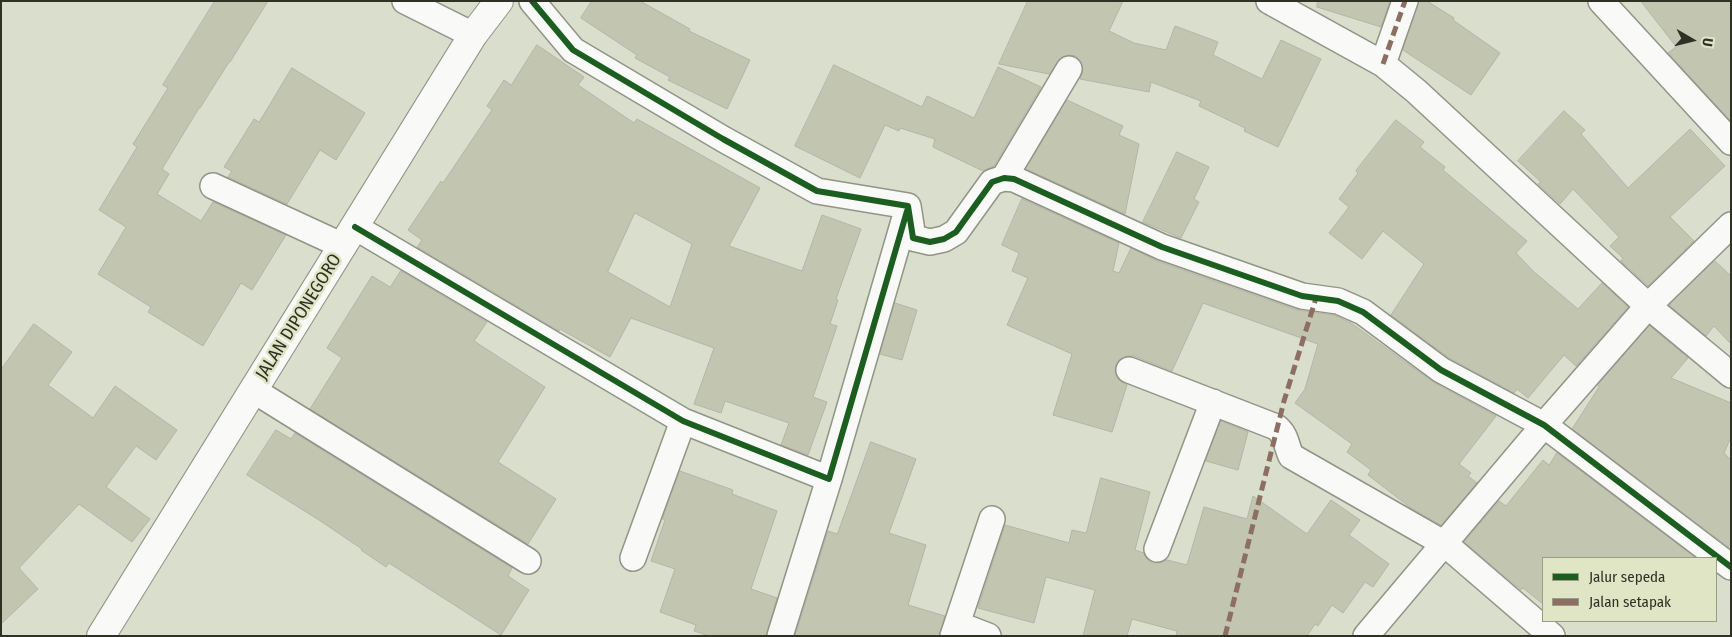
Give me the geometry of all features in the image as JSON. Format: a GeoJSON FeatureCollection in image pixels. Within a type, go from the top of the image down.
{"type":"FeatureCollection","features":[{"type":"Feature","properties":{"kind":"street"},"geometry":{"type":"LineString","coordinates":[[406,1],[473,35]]}},
{"type":"Feature","properties":{"kind":"street","name":"JALAN DIPONEGORO"},"geometry":{"type":"LineString","coordinates":[[101,636],[473,35],[499,1]]}},
{"type":"Feature","properties":{"kind":"street"},"geometry":{"type":"LineString","coordinates":[[532,1],[573,50],[808,187],[817,191],[908,206]]}},
{"type":"Feature","properties":{"kind":"street"},"geometry":{"type":"LineString","coordinates":[[1269,1],[1383,64],[1416,91],[1648,306],[1731,375]]}},
{"type":"Feature","properties":{"kind":"street"},"geometry":{"type":"LineString","coordinates":[[1383,64],[1405,1]]}},
{"type":"Feature","properties":{"kind":"street"},"geometry":{"type":"LineString","coordinates":[[1601,1],[1731,142]]}},
{"type":"Feature","properties":{"kind":"street"},"geometry":{"type":"LineString","coordinates":[[1004,178],[1069,69]]}},
{"type":"Feature","properties":{"kind":"street"},"geometry":{"type":"LineString","coordinates":[[908,206],[913,238],[930,242],[944,239],[960,228],[974,205],[992,182],[1004,178],[1014,179],[1162,247],[1302,296],[1338,301],[1370,317],[1441,370],[1544,424],[1731,567]]}},
{"type":"Feature","properties":{"kind":"street"},"geometry":{"type":"LineString","coordinates":[[213,186],[349,237],[683,421],[829,478]]}},
{"type":"Feature","properties":{"kind":"street"},"geometry":{"type":"LineString","coordinates":[[780,636],[829,478],[908,206]]}},
{"type":"Feature","properties":{"kind":"street"},"geometry":{"type":"LineString","coordinates":[[1366,636],[1544,424],[1648,306],[1731,225]]}},
{"type":"Feature","properties":{"kind":"street"},"geometry":{"type":"LineString","coordinates":[[1129,370],[1281,430],[1291,456],[1445,544],[1552,636]]}},
{"type":"Feature","properties":{"kind":"street"},"geometry":{"type":"LineString","coordinates":[[253,390],[528,561]]}},
{"type":"Feature","properties":{"kind":"street"},"geometry":{"type":"LineString","coordinates":[[1157,549],[1213,402]]}},
{"type":"Feature","properties":{"kind":"street"},"geometry":{"type":"LineString","coordinates":[[633,558],[683,421]]}},
{"type":"Feature","properties":{"kind":"street"},"geometry":{"type":"LineString","coordinates":[[988,636],[955,630],[992,519]]}},
{"type":"Feature","properties":{"kind":"building"},"geometry":{"type":"Polygon","coordinates":[[[215,1],[268,1],[162,169],[169,174],[157,194],[201,221],[213,202],[286,235],[252,290],[241,283],[203,346],[148,312],[151,307],[98,274],[126,227],[99,210],[137,147],[133,144],[168,88],[163,85],[215,1]]]}},
{"type":"Feature","properties":{"kind":"building"},"geometry":{"type":"Polygon","coordinates":[[[592,1],[640,1],[690,29],[689,31],[750,60],[727,109],[668,80],[670,77],[635,58],[637,55],[581,18],[592,1]]]}},
{"type":"Feature","properties":{"kind":"building"},"geometry":{"type":"Polygon","coordinates":[[[1028,1],[1123,1],[1109,31],[1134,43],[1166,50],[1175,26],[1218,42],[1213,55],[1262,79],[1281,40],[1321,59],[1278,147],[1244,131],[1245,128],[1199,106],[1201,101],[1151,82],[1149,92],[1080,79],[1083,69],[1081,62],[1076,56],[1062,57],[1049,74],[999,64],[1028,1]]]}},
{"type":"Feature","properties":{"kind":"building"},"geometry":{"type":"Polygon","coordinates":[[[1318,1],[1390,1],[1381,27],[1317,7],[1318,1]]]}},
{"type":"Feature","properties":{"kind":"building"},"geometry":{"type":"Polygon","coordinates":[[[1419,1],[1427,1],[1454,18],[1453,20],[1500,53],[1471,95],[1403,50],[1419,1]]]}},
{"type":"Feature","properties":{"kind":"building"},"geometry":{"type":"Polygon","coordinates":[[[1641,1],[1731,1],[1731,121],[1668,53],[1676,47],[1641,1]]]}},
{"type":"Feature","properties":{"kind":"building"},"geometry":{"type":"Polygon","coordinates":[[[537,45],[584,77],[578,85],[634,123],[637,119],[760,188],[729,246],[802,271],[822,215],[861,229],[836,299],[838,300],[830,324],[837,326],[813,397],[827,402],[808,455],[781,445],[789,423],[725,401],[721,413],[694,404],[714,348],[631,318],[610,357],[560,329],[559,331],[417,247],[422,240],[408,230],[441,181],[443,183],[492,110],[487,106],[504,80],[511,85],[537,45]],[[635,213],[608,272],[670,307],[692,244],[635,213]]]}},
{"type":"Feature","properties":{"kind":"building"},"geometry":{"type":"Polygon","coordinates":[[[834,65],[922,107],[927,96],[974,118],[998,67],[1041,87],[994,166],[983,171],[933,147],[935,139],[900,128],[899,131],[885,125],[860,178],[795,146],[834,65]]]}},
{"type":"Feature","properties":{"kind":"building"},"geometry":{"type":"Polygon","coordinates":[[[292,68],[365,113],[336,160],[320,150],[287,204],[228,177],[232,171],[224,167],[254,119],[259,122],[292,68]]]}},
{"type":"Feature","properties":{"kind":"building"},"geometry":{"type":"Polygon","coordinates":[[[1067,100],[1123,126],[1119,135],[1139,144],[1125,214],[1026,169],[1067,100]]]}},
{"type":"Feature","properties":{"kind":"building"},"geometry":{"type":"Polygon","coordinates":[[[1564,111],[1585,130],[1581,134],[1628,188],[1690,129],[1725,166],[1670,217],[1694,241],[1648,286],[1621,261],[1623,258],[1610,246],[1619,237],[1573,189],[1560,204],[1538,184],[1541,182],[1518,161],[1564,111]]]}},
{"type":"Feature","properties":{"kind":"building"},"geometry":{"type":"Polygon","coordinates":[[[1396,120],[1424,142],[1420,147],[1445,167],[1443,170],[1527,241],[1516,253],[1533,271],[1578,309],[1602,283],[1628,307],[1576,366],[1564,355],[1528,398],[1517,389],[1514,393],[1449,358],[1391,315],[1424,264],[1383,231],[1362,259],[1329,233],[1349,207],[1339,199],[1358,173],[1356,171],[1396,120]]]}},
{"type":"Feature","properties":{"kind":"building"},"geometry":{"type":"Polygon","coordinates":[[[1177,152],[1209,167],[1194,199],[1199,202],[1181,238],[1143,222],[1177,152]]]}},
{"type":"Feature","properties":{"kind":"building"},"geometry":{"type":"Polygon","coordinates":[[[1022,199],[1119,243],[1113,271],[1119,273],[1131,248],[1157,261],[1297,310],[1334,315],[1351,323],[1433,382],[1496,416],[1459,464],[1471,473],[1468,476],[1477,483],[1441,525],[1411,508],[1368,475],[1371,470],[1347,452],[1352,444],[1295,403],[1305,389],[1318,344],[1203,303],[1172,371],[1134,356],[1120,359],[1116,364],[1115,372],[1118,379],[1127,385],[1112,432],[1053,415],[1072,354],[1007,325],[1028,278],[1012,271],[1019,253],[1002,245],[1022,199]]]}},
{"type":"Feature","properties":{"kind":"building"},"geometry":{"type":"Polygon","coordinates":[[[1715,261],[1731,276],[1731,344],[1714,326],[1706,336],[1669,305],[1715,261]]]}},
{"type":"Feature","properties":{"kind":"building"},"geometry":{"type":"Polygon","coordinates":[[[401,271],[487,322],[474,341],[545,387],[498,462],[556,499],[528,544],[310,409],[342,358],[327,348],[372,276],[390,287],[401,271]]]}},
{"type":"Feature","properties":{"kind":"building"},"geometry":{"type":"Polygon","coordinates":[[[895,303],[917,310],[902,360],[880,354],[895,303]]]}},
{"type":"Feature","properties":{"kind":"building"},"geometry":{"type":"Polygon","coordinates":[[[34,324],[72,352],[48,385],[93,418],[115,386],[177,430],[156,460],[136,446],[106,487],[150,519],[132,542],[79,504],[19,568],[38,589],[1,624],[1,370],[34,324]]]}},
{"type":"Feature","properties":{"kind":"building"},"geometry":{"type":"Polygon","coordinates":[[[1650,326],[1688,358],[1671,378],[1731,403],[1731,437],[1724,453],[1731,460],[1731,549],[1572,429],[1599,387],[1598,385],[1650,326]]]}},
{"type":"Feature","properties":{"kind":"building"},"geometry":{"type":"Polygon","coordinates":[[[1221,421],[1248,432],[1238,470],[1206,461],[1221,421]]]}},
{"type":"Feature","properties":{"kind":"building"},"geometry":{"type":"Polygon","coordinates":[[[276,430],[291,439],[295,433],[512,568],[508,576],[529,590],[501,635],[389,563],[386,567],[319,520],[247,475],[276,430]]]}},
{"type":"Feature","properties":{"kind":"building"},"geometry":{"type":"Polygon","coordinates":[[[871,442],[916,459],[889,533],[926,545],[908,605],[945,616],[939,636],[795,636],[828,531],[837,534],[871,442]]]}},
{"type":"Feature","properties":{"kind":"building"},"geometry":{"type":"Polygon","coordinates":[[[1557,453],[1695,557],[1542,557],[1542,603],[1523,588],[1521,590],[1464,542],[1499,501],[1506,506],[1543,460],[1549,465],[1557,453]]]}},
{"type":"Feature","properties":{"kind":"building"},"geometry":{"type":"Polygon","coordinates":[[[680,471],[733,490],[732,494],[777,511],[751,589],[777,598],[766,636],[709,636],[694,631],[696,625],[660,612],[675,569],[651,561],[680,471]]]}},
{"type":"Feature","properties":{"kind":"building"},"geometry":{"type":"Polygon","coordinates":[[[1101,478],[1150,492],[1135,550],[1144,553],[1146,558],[1152,563],[1160,563],[1167,560],[1187,565],[1204,507],[1247,519],[1253,496],[1307,534],[1331,500],[1360,520],[1349,535],[1389,564],[1373,587],[1365,582],[1343,613],[1332,605],[1318,626],[1315,624],[1307,636],[1176,636],[1177,631],[1132,619],[1127,636],[1083,636],[1095,590],[1046,577],[1034,623],[978,608],[1005,525],[1069,543],[1072,530],[1086,533],[1101,478]]]}},
{"type":"Feature","properties":{"kind":"marked path"},"geometry":{"type":"LineString","coordinates":[[1383,64],[1405,1]]}},
{"type":"Feature","properties":{"kind":"marked path"},"geometry":{"type":"LineString","coordinates":[[1225,636],[1284,401],[1316,298]]}},
{"type":"Feature","properties":{"kind":"cycle path"},"geometry":{"type":"LineString","coordinates":[[532,1],[573,50],[723,139],[817,191],[908,206],[913,238],[930,242],[944,239],[956,232],[992,182],[1004,178],[1014,179],[1162,247],[1302,296],[1338,301],[1363,312],[1441,370],[1544,425],[1731,567]]}},
{"type":"Feature","properties":{"kind":"cycle path"},"geometry":{"type":"LineString","coordinates":[[355,227],[683,421],[829,479],[907,211]]}}]}
